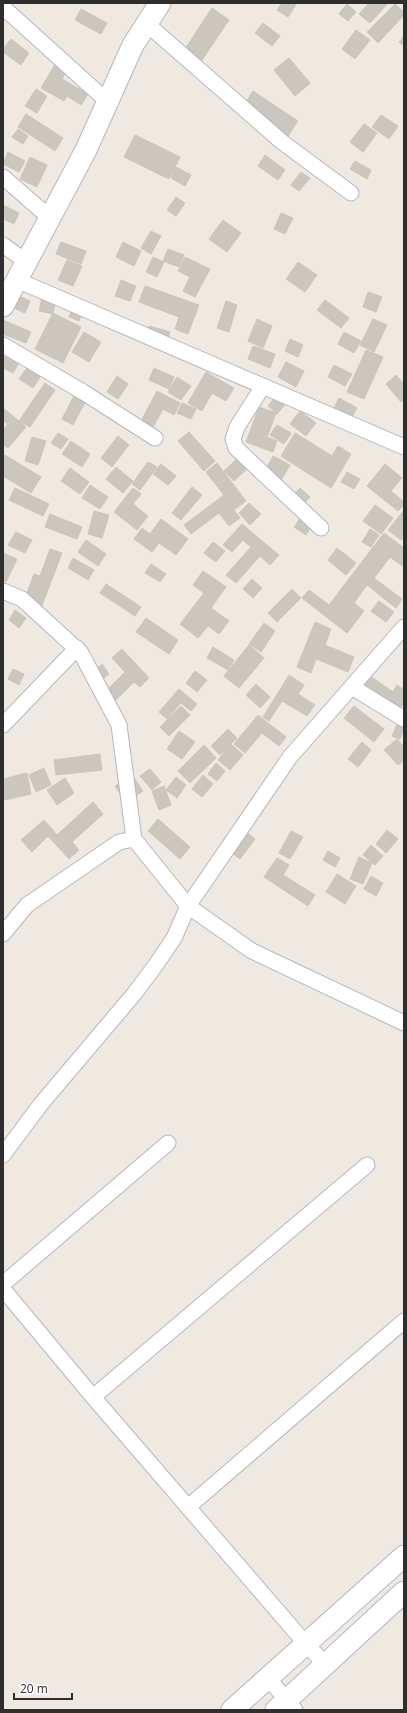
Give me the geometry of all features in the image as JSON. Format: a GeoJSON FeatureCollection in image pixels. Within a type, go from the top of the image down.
{"type":"FeatureCollection","features":[{"type":"Feature","properties":{"kind":"street"},"geometry":{"type":"LineString","coordinates":[[3,306],[86,150],[133,45],[160,3]]}},
{"type":"Feature","properties":{"kind":"street"},"geometry":{"type":"LineString","coordinates":[[3,7],[108,102]]}},
{"type":"Feature","properties":{"kind":"street"},"geometry":{"type":"LineString","coordinates":[[147,24],[282,142],[351,193]]}},
{"type":"Feature","properties":{"kind":"street"},"geometry":{"type":"LineString","coordinates":[[3,177],[50,218]]}},
{"type":"Feature","properties":{"kind":"street"},"geometry":{"type":"LineString","coordinates":[[3,245],[27,262]]}},
{"type":"Feature","properties":{"kind":"street"},"geometry":{"type":"LineString","coordinates":[[17,280],[404,447]]}},
{"type":"Feature","properties":{"kind":"street"},"geometry":{"type":"LineString","coordinates":[[3,345],[155,438]]}},
{"type":"Feature","properties":{"kind":"street"},"geometry":{"type":"LineString","coordinates":[[263,386],[237,427],[233,439],[236,448],[321,528]]}},
{"type":"Feature","properties":{"kind":"street"},"geometry":{"type":"LineString","coordinates":[[3,591],[22,599],[81,652],[119,725],[134,839],[188,906],[252,951],[404,1023]]}},
{"type":"Feature","properties":{"kind":"street"},"geometry":{"type":"LineString","coordinates":[[3,1155],[42,1104],[134,994],[174,938],[188,906],[290,757],[404,627]]}},
{"type":"Feature","properties":{"kind":"street"},"geometry":{"type":"LineString","coordinates":[[3,725],[76,648]]}},
{"type":"Feature","properties":{"kind":"street"},"geometry":{"type":"LineString","coordinates":[[352,687],[404,718]]}},
{"type":"Feature","properties":{"kind":"street"},"geometry":{"type":"LineString","coordinates":[[4,927],[27,905],[76,870],[119,842],[134,839]]}},
{"type":"Feature","properties":{"kind":"street"},"geometry":{"type":"LineString","coordinates":[[3,1284],[168,1143]]}},
{"type":"Feature","properties":{"kind":"street"},"geometry":{"type":"LineString","coordinates":[[93,1397],[368,1165]]}},
{"type":"Feature","properties":{"kind":"street"},"geometry":{"type":"LineString","coordinates":[[3,1289],[93,1397],[306,1644],[325,1664]]}},
{"type":"Feature","properties":{"kind":"street"},"geometry":{"type":"LineString","coordinates":[[188,1507],[404,1321]]}},
{"type":"Feature","properties":{"kind":"street"},"geometry":{"type":"LineString","coordinates":[[232,1710],[404,1556]]}},
{"type":"Feature","properties":{"kind":"street"},"geometry":{"type":"LineString","coordinates":[[268,1678],[286,1707],[325,1664],[404,1592]]}},
{"type":"Feature","properties":{"kind":"building"},"geometry":{"type":"Polygon","coordinates":[[[282,3],[297,3],[288,17],[277,10],[282,3]]]}},
{"type":"Feature","properties":{"kind":"building"},"geometry":{"type":"Polygon","coordinates":[[[369,3],[388,3],[370,23],[359,14],[369,3]]]}},
{"type":"Feature","properties":{"kind":"building"},"geometry":{"type":"Polygon","coordinates":[[[347,4],[356,12],[348,21],[339,14],[347,4]]]}},
{"type":"Feature","properties":{"kind":"building"},"geometry":{"type":"Polygon","coordinates":[[[395,4],[404,12],[404,15],[378,43],[367,32],[395,4]]]}},
{"type":"Feature","properties":{"kind":"building"},"geometry":{"type":"Polygon","coordinates":[[[212,8],[229,20],[198,66],[181,55],[212,8]]]}},
{"type":"Feature","properties":{"kind":"building"},"geometry":{"type":"Polygon","coordinates":[[[81,9],[107,23],[101,34],[75,20],[81,9]]]}},
{"type":"Feature","properties":{"kind":"building"},"geometry":{"type":"Polygon","coordinates":[[[263,23],[280,36],[272,46],[255,33],[263,23]]]}},
{"type":"Feature","properties":{"kind":"building"},"geometry":{"type":"Polygon","coordinates":[[[356,30],[370,40],[355,59],[342,49],[356,30]]]}},
{"type":"Feature","properties":{"kind":"building"},"geometry":{"type":"Polygon","coordinates":[[[404,36],[404,46],[399,42],[404,36]]]}},
{"type":"Feature","properties":{"kind":"building"},"geometry":{"type":"Polygon","coordinates":[[[11,39],[29,53],[21,65],[3,52],[3,49],[11,39]]]}},
{"type":"Feature","properties":{"kind":"building"},"geometry":{"type":"Polygon","coordinates":[[[60,56],[71,63],[62,79],[88,94],[81,105],[67,96],[64,101],[41,88],[60,56]]]}},
{"type":"Feature","properties":{"kind":"building"},"geometry":{"type":"Polygon","coordinates":[[[289,58],[310,83],[295,96],[274,70],[289,58]]]}},
{"type":"Feature","properties":{"kind":"building"},"geometry":{"type":"Polygon","coordinates":[[[36,89],[47,96],[37,113],[25,106],[36,89]]]}},
{"type":"Feature","properties":{"kind":"building"},"geometry":{"type":"Polygon","coordinates":[[[253,91],[298,121],[286,139],[241,110],[253,91]]]}},
{"type":"Feature","properties":{"kind":"building"},"geometry":{"type":"Polygon","coordinates":[[[26,114],[63,138],[55,151],[18,127],[26,114]]]}},
{"type":"Feature","properties":{"kind":"building"},"geometry":{"type":"Polygon","coordinates":[[[381,115],[398,126],[389,139],[372,127],[381,115]]]}},
{"type":"Feature","properties":{"kind":"building"},"geometry":{"type":"Polygon","coordinates":[[[364,124],[377,133],[363,152],[350,142],[364,124]]]}},
{"type":"Feature","properties":{"kind":"building"},"geometry":{"type":"Polygon","coordinates":[[[18,129],[28,136],[23,144],[12,137],[18,129]]]}},
{"type":"Feature","properties":{"kind":"building"},"geometry":{"type":"Polygon","coordinates":[[[135,135],[180,157],[169,179],[124,157],[135,135]]]}},
{"type":"Feature","properties":{"kind":"building"},"geometry":{"type":"Polygon","coordinates":[[[8,152],[25,161],[19,172],[3,164],[8,152]]]}},
{"type":"Feature","properties":{"kind":"building"},"geometry":{"type":"Polygon","coordinates":[[[265,155],[285,170],[278,180],[258,166],[265,155]]]}},
{"type":"Feature","properties":{"kind":"building"},"geometry":{"type":"Polygon","coordinates":[[[30,157],[47,165],[37,187],[20,179],[30,157]]]}},
{"type":"Feature","properties":{"kind":"building"},"geometry":{"type":"Polygon","coordinates":[[[355,161],[371,170],[367,179],[350,169],[355,161]]]}},
{"type":"Feature","properties":{"kind":"building"},"geometry":{"type":"Polygon","coordinates":[[[176,167],[191,175],[185,186],[171,178],[176,167]]]}},
{"type":"Feature","properties":{"kind":"building"},"geometry":{"type":"Polygon","coordinates":[[[301,172],[310,178],[299,191],[291,185],[301,172]]]}},
{"type":"Feature","properties":{"kind":"building"},"geometry":{"type":"Polygon","coordinates":[[[176,197],[185,203],[176,216],[167,210],[176,197]]]}},
{"type":"Feature","properties":{"kind":"building"},"geometry":{"type":"Polygon","coordinates":[[[3,205],[19,213],[14,224],[3,219],[3,205]]]}},
{"type":"Feature","properties":{"kind":"building"},"geometry":{"type":"Polygon","coordinates":[[[281,213],[293,218],[285,234],[274,229],[281,213]]]}},
{"type":"Feature","properties":{"kind":"building"},"geometry":{"type":"Polygon","coordinates":[[[223,220],[241,233],[227,252],[209,239],[223,220]]]}},
{"type":"Feature","properties":{"kind":"building"},"geometry":{"type":"Polygon","coordinates":[[[151,231],[161,236],[151,254],[141,248],[151,231]]]}},
{"type":"Feature","properties":{"kind":"building"},"geometry":{"type":"Polygon","coordinates":[[[61,242],[86,251],[81,264],[56,254],[61,242]]]}},
{"type":"Feature","properties":{"kind":"building"},"geometry":{"type":"Polygon","coordinates":[[[123,242],[141,251],[134,266],[116,257],[123,242]]]}},
{"type":"Feature","properties":{"kind":"building"},"geometry":{"type":"Polygon","coordinates":[[[168,249],[184,255],[179,267],[163,261],[168,249]]]}},
{"type":"Feature","properties":{"kind":"building"},"geometry":{"type":"Polygon","coordinates":[[[153,257],[164,262],[157,277],[146,272],[153,257]]]}},
{"type":"Feature","properties":{"kind":"building"},"geometry":{"type":"Polygon","coordinates":[[[185,257],[210,269],[195,297],[183,291],[190,277],[178,271],[185,257]]]}},
{"type":"Feature","properties":{"kind":"building"},"geometry":{"type":"Polygon","coordinates":[[[67,260],[82,266],[73,286],[58,280],[67,260]]]}},
{"type":"Feature","properties":{"kind":"building"},"geometry":{"type":"Polygon","coordinates":[[[298,262],[317,275],[305,292],[286,279],[298,262]]]}},
{"type":"Feature","properties":{"kind":"building"},"geometry":{"type":"Polygon","coordinates":[[[121,280],[136,286],[130,301],[115,296],[121,280]]]}},
{"type":"Feature","properties":{"kind":"building"},"geometry":{"type":"Polygon","coordinates":[[[145,286],[199,305],[188,334],[175,329],[179,317],[139,302],[145,286]]]}},
{"type":"Feature","properties":{"kind":"building"},"geometry":{"type":"Polygon","coordinates":[[[44,289],[57,291],[53,314],[39,311],[44,289]]]}},
{"type":"Feature","properties":{"kind":"building"},"geometry":{"type":"Polygon","coordinates":[[[368,292],[382,297],[376,312],[363,307],[368,292]]]}},
{"type":"Feature","properties":{"kind":"building"},"geometry":{"type":"Polygon","coordinates":[[[19,296],[30,301],[25,313],[14,308],[19,296]]]}},
{"type":"Feature","properties":{"kind":"building"},"geometry":{"type":"Polygon","coordinates":[[[76,299],[86,302],[79,321],[69,317],[76,299]]]}},
{"type":"Feature","properties":{"kind":"building"},"geometry":{"type":"Polygon","coordinates":[[[325,300],[349,318],[341,328],[317,310],[325,300]]]}},
{"type":"Feature","properties":{"kind":"building"},"geometry":{"type":"Polygon","coordinates":[[[226,301],[237,305],[229,332],[217,328],[226,301]]]}},
{"type":"Feature","properties":{"kind":"building"},"geometry":{"type":"Polygon","coordinates":[[[53,313],[81,327],[63,363],[35,349],[53,313]]]}},
{"type":"Feature","properties":{"kind":"building"},"geometry":{"type":"Polygon","coordinates":[[[257,319],[272,326],[263,348],[248,341],[257,319]]]}},
{"type":"Feature","properties":{"kind":"building"},"geometry":{"type":"Polygon","coordinates":[[[373,319],[387,325],[374,352],[360,345],[373,319]]]}},
{"type":"Feature","properties":{"kind":"building"},"geometry":{"type":"Polygon","coordinates":[[[3,320],[31,332],[26,343],[3,334],[3,320]]]}},
{"type":"Feature","properties":{"kind":"building"},"geometry":{"type":"Polygon","coordinates":[[[149,326],[170,332],[166,347],[145,341],[149,326]]]}},
{"type":"Feature","properties":{"kind":"building"},"geometry":{"type":"Polygon","coordinates":[[[84,332],[101,342],[89,362],[72,352],[84,332]]]}},
{"type":"Feature","properties":{"kind":"building"},"geometry":{"type":"Polygon","coordinates":[[[344,332],[361,341],[354,353],[338,344],[344,332]]]}},
{"type":"Feature","properties":{"kind":"building"},"geometry":{"type":"Polygon","coordinates":[[[290,339],[303,345],[298,357],[285,351],[290,339]]]}},
{"type":"Feature","properties":{"kind":"building"},"geometry":{"type":"Polygon","coordinates":[[[253,346],[275,354],[270,368],[248,359],[253,346]]]}},
{"type":"Feature","properties":{"kind":"building"},"geometry":{"type":"Polygon","coordinates":[[[366,350],[383,357],[364,399],[347,392],[366,350]]]}},
{"type":"Feature","properties":{"kind":"building"},"geometry":{"type":"Polygon","coordinates":[[[3,352],[20,361],[13,373],[3,368],[3,352]]]}},
{"type":"Feature","properties":{"kind":"building"},"geometry":{"type":"Polygon","coordinates":[[[32,361],[45,369],[33,388],[19,379],[32,361]]]}},
{"type":"Feature","properties":{"kind":"building"},"geometry":{"type":"Polygon","coordinates":[[[286,362],[304,371],[296,387],[278,377],[286,362]]]}},
{"type":"Feature","properties":{"kind":"building"},"geometry":{"type":"Polygon","coordinates":[[[334,365],[352,374],[345,386],[328,377],[334,365]]]}},
{"type":"Feature","properties":{"kind":"building"},"geometry":{"type":"Polygon","coordinates":[[[154,368],[174,377],[169,389],[149,380],[154,368]]]}},
{"type":"Feature","properties":{"kind":"building"},"geometry":{"type":"Polygon","coordinates":[[[206,372],[234,388],[226,401],[212,393],[202,411],[188,403],[206,372]]]}},
{"type":"Feature","properties":{"kind":"building"},"geometry":{"type":"Polygon","coordinates":[[[396,375],[404,384],[404,399],[401,402],[386,384],[396,375]]]}},
{"type":"Feature","properties":{"kind":"building"},"geometry":{"type":"Polygon","coordinates":[[[117,376],[128,384],[118,399],[107,392],[117,376]]]}},
{"type":"Feature","properties":{"kind":"building"},"geometry":{"type":"Polygon","coordinates":[[[177,377],[191,386],[181,400],[168,392],[177,377]]]}},
{"type":"Feature","properties":{"kind":"building"},"geometry":{"type":"Polygon","coordinates":[[[45,383],[55,390],[30,427],[19,421],[45,383]]]}},
{"type":"Feature","properties":{"kind":"building"},"geometry":{"type":"Polygon","coordinates":[[[78,388],[89,395],[73,425],[62,419],[78,388]]]}},
{"type":"Feature","properties":{"kind":"building"},"geometry":{"type":"Polygon","coordinates":[[[157,391],[180,403],[174,415],[163,409],[152,429],[140,423],[157,391]]]}},
{"type":"Feature","properties":{"kind":"building"},"geometry":{"type":"Polygon","coordinates":[[[280,391],[290,399],[277,414],[268,406],[280,391]]]}},
{"type":"Feature","properties":{"kind":"building"},"geometry":{"type":"Polygon","coordinates":[[[339,398],[357,408],[351,419],[333,410],[339,398]]]}},
{"type":"Feature","properties":{"kind":"building"},"geometry":{"type":"Polygon","coordinates":[[[182,403],[196,409],[191,419],[177,413],[182,403]]]}},
{"type":"Feature","properties":{"kind":"building"},"geometry":{"type":"Polygon","coordinates":[[[259,407],[276,413],[267,437],[277,441],[273,452],[246,442],[259,407]]]}},
{"type":"Feature","properties":{"kind":"building"},"geometry":{"type":"Polygon","coordinates":[[[3,408],[26,427],[8,448],[3,444],[3,430],[8,424],[3,420],[3,408]]]}},
{"type":"Feature","properties":{"kind":"building"},"geometry":{"type":"Polygon","coordinates":[[[300,411],[316,423],[306,436],[290,424],[300,411]]]}},
{"type":"Feature","properties":{"kind":"building"},"geometry":{"type":"Polygon","coordinates":[[[277,425],[291,433],[284,444],[270,435],[277,425]]]}},
{"type":"Feature","properties":{"kind":"building"},"geometry":{"type":"Polygon","coordinates":[[[189,432],[215,461],[204,471],[178,441],[189,432]]]}},
{"type":"Feature","properties":{"kind":"building"},"geometry":{"type":"Polygon","coordinates":[[[58,433],[68,439],[61,449],[51,443],[58,433]]]}},
{"type":"Feature","properties":{"kind":"building"},"geometry":{"type":"Polygon","coordinates":[[[295,433],[332,456],[338,446],[351,454],[331,488],[281,456],[295,433]]]}},
{"type":"Feature","properties":{"kind":"building"},"geometry":{"type":"Polygon","coordinates":[[[118,436],[129,445],[112,467],[101,458],[118,436]]]}},
{"type":"Feature","properties":{"kind":"building"},"geometry":{"type":"Polygon","coordinates":[[[32,437],[46,441],[38,465],[25,461],[32,437]]]}},
{"type":"Feature","properties":{"kind":"building"},"geometry":{"type":"Polygon","coordinates":[[[71,441],[90,454],[82,467],[62,454],[71,441]]]}},
{"type":"Feature","properties":{"kind":"building"},"geometry":{"type":"Polygon","coordinates":[[[5,455],[41,477],[31,493],[3,476],[3,459],[5,455]]]}},
{"type":"Feature","properties":{"kind":"building"},"geometry":{"type":"Polygon","coordinates":[[[240,456],[250,466],[234,481],[224,471],[240,456]]]}},
{"type":"Feature","properties":{"kind":"building"},"geometry":{"type":"Polygon","coordinates":[[[273,456],[290,465],[279,484],[263,475],[273,456]]]}},
{"type":"Feature","properties":{"kind":"building"},"geometry":{"type":"Polygon","coordinates":[[[148,462],[157,467],[140,490],[132,484],[148,462]]]}},
{"type":"Feature","properties":{"kind":"building"},"geometry":{"type":"Polygon","coordinates":[[[217,463],[246,501],[234,510],[240,518],[229,526],[219,513],[191,534],[184,525],[224,495],[206,472],[217,463]]]}},
{"type":"Feature","properties":{"kind":"building"},"geometry":{"type":"Polygon","coordinates":[[[161,464],[176,476],[168,485],[153,474],[161,464]]]}},
{"type":"Feature","properties":{"kind":"building"},"geometry":{"type":"Polygon","coordinates":[[[385,464],[402,478],[391,491],[404,502],[404,505],[398,511],[367,486],[385,464]]]}},
{"type":"Feature","properties":{"kind":"building"},"geometry":{"type":"Polygon","coordinates":[[[116,467],[133,481],[123,493],[106,479],[116,467]]]}},
{"type":"Feature","properties":{"kind":"building"},"geometry":{"type":"Polygon","coordinates":[[[70,468],[89,482],[80,494],[61,481],[70,468]]]}},
{"type":"Feature","properties":{"kind":"building"},"geometry":{"type":"Polygon","coordinates":[[[347,472],[360,479],[354,489],[341,482],[347,472]]]}},
{"type":"Feature","properties":{"kind":"building"},"geometry":{"type":"Polygon","coordinates":[[[90,485],[108,497],[100,509],[82,498],[90,485]]]}},
{"type":"Feature","properties":{"kind":"building"},"geometry":{"type":"Polygon","coordinates":[[[192,487],[202,495],[181,520],[172,513],[192,487]]]}},
{"type":"Feature","properties":{"kind":"building"},"geometry":{"type":"Polygon","coordinates":[[[15,488],[49,504],[43,516],[9,500],[15,488]]]}},
{"type":"Feature","properties":{"kind":"building"},"geometry":{"type":"Polygon","coordinates":[[[133,488],[141,494],[133,504],[148,516],[137,530],[114,512],[133,488]]]}},
{"type":"Feature","properties":{"kind":"building"},"geometry":{"type":"Polygon","coordinates":[[[300,488],[310,497],[301,507],[291,498],[300,488]]]}},
{"type":"Feature","properties":{"kind":"building"},"geometry":{"type":"Polygon","coordinates":[[[249,503],[261,514],[250,525],[239,513],[249,503]]]}},
{"type":"Feature","properties":{"kind":"building"},"geometry":{"type":"Polygon","coordinates":[[[375,505],[393,518],[381,534],[363,521],[375,505]]]}},
{"type":"Feature","properties":{"kind":"building"},"geometry":{"type":"Polygon","coordinates":[[[404,510],[404,537],[401,540],[388,530],[404,510]]]}},
{"type":"Feature","properties":{"kind":"building"},"geometry":{"type":"Polygon","coordinates":[[[94,511],[109,515],[102,538],[88,534],[94,511]]]}},
{"type":"Feature","properties":{"kind":"building"},"geometry":{"type":"Polygon","coordinates":[[[50,514],[82,527],[77,539],[45,527],[50,514]]]}},
{"type":"Feature","properties":{"kind":"building"},"geometry":{"type":"Polygon","coordinates":[[[301,517],[312,524],[306,535],[294,527],[301,517]]]}},
{"type":"Feature","properties":{"kind":"building"},"geometry":{"type":"Polygon","coordinates":[[[161,519],[188,539],[176,555],[159,543],[152,552],[134,539],[142,528],[150,534],[161,519]]]}},
{"type":"Feature","properties":{"kind":"building"},"geometry":{"type":"Polygon","coordinates":[[[242,524],[279,555],[270,565],[260,556],[236,583],[226,575],[251,547],[243,540],[232,552],[223,545],[242,524]]]}},
{"type":"Feature","properties":{"kind":"building"},"geometry":{"type":"Polygon","coordinates":[[[370,529],[379,535],[371,547],[362,542],[370,529]]]}},
{"type":"Feature","properties":{"kind":"building"},"geometry":{"type":"Polygon","coordinates":[[[16,532],[32,540],[25,553],[8,545],[16,532]]]}},
{"type":"Feature","properties":{"kind":"building"},"geometry":{"type":"Polygon","coordinates":[[[384,533],[404,548],[404,567],[390,557],[374,578],[402,599],[396,608],[367,585],[354,603],[364,611],[347,633],[302,598],[309,590],[329,605],[384,533]]]}},
{"type":"Feature","properties":{"kind":"building"},"geometry":{"type":"Polygon","coordinates":[[[86,540],[106,554],[98,566],[78,552],[86,540]]]}},
{"type":"Feature","properties":{"kind":"building"},"geometry":{"type":"Polygon","coordinates":[[[213,542],[225,551],[216,562],[204,553],[213,542]]]}},
{"type":"Feature","properties":{"kind":"building"},"geometry":{"type":"Polygon","coordinates":[[[337,548],[356,563],[346,575],[328,560],[337,548]]]}},
{"type":"Feature","properties":{"kind":"building"},"geometry":{"type":"Polygon","coordinates":[[[50,549],[62,553],[41,608],[24,601],[34,574],[40,576],[50,549]]]}},
{"type":"Feature","properties":{"kind":"building"},"geometry":{"type":"Polygon","coordinates":[[[3,553],[17,559],[6,582],[3,581],[3,553]]]}},
{"type":"Feature","properties":{"kind":"building"},"geometry":{"type":"Polygon","coordinates":[[[73,558],[94,570],[88,580],[68,568],[73,558]]]}},
{"type":"Feature","properties":{"kind":"building"},"geometry":{"type":"Polygon","coordinates":[[[151,564],[166,574],[160,582],[145,573],[151,564]]]}},
{"type":"Feature","properties":{"kind":"building"},"geometry":{"type":"Polygon","coordinates":[[[203,571],[226,587],[211,608],[229,621],[219,634],[208,626],[198,638],[180,624],[204,593],[193,585],[203,571]]]}},
{"type":"Feature","properties":{"kind":"building"},"geometry":{"type":"Polygon","coordinates":[[[252,579],[262,588],[253,598],[243,589],[252,579]]]}},
{"type":"Feature","properties":{"kind":"building"},"geometry":{"type":"Polygon","coordinates":[[[106,584],[141,607],[135,616],[100,593],[106,584]]]}},
{"type":"Feature","properties":{"kind":"building"},"geometry":{"type":"Polygon","coordinates":[[[292,589],[301,598],[277,622],[268,613],[292,589]]]}},
{"type":"Feature","properties":{"kind":"building"},"geometry":{"type":"Polygon","coordinates":[[[379,601],[394,612],[386,622],[371,611],[379,601]]]}},
{"type":"Feature","properties":{"kind":"building"},"geometry":{"type":"Polygon","coordinates":[[[15,610],[26,618],[19,628],[9,620],[15,610]]]}},
{"type":"Feature","properties":{"kind":"building"},"geometry":{"type":"Polygon","coordinates":[[[146,618],[178,640],[169,654],[136,632],[146,618]]]}},
{"type":"Feature","properties":{"kind":"building"},"geometry":{"type":"Polygon","coordinates":[[[315,622],[331,629],[325,645],[354,657],[348,672],[316,659],[311,673],[297,667],[315,622]]]}},
{"type":"Feature","properties":{"kind":"building"},"geometry":{"type":"Polygon","coordinates":[[[264,623],[275,631],[261,652],[249,644],[264,623]]]}},
{"type":"Feature","properties":{"kind":"building"},"geometry":{"type":"Polygon","coordinates":[[[249,645],[264,658],[239,688],[224,676],[249,645]]]}},
{"type":"Feature","properties":{"kind":"building"},"geometry":{"type":"Polygon","coordinates":[[[213,647],[234,660],[228,670],[207,658],[213,647]]]}},
{"type":"Feature","properties":{"kind":"building"},"geometry":{"type":"Polygon","coordinates":[[[122,649],[149,678],[140,687],[134,682],[116,700],[107,690],[125,672],[112,658],[122,649]]]}},
{"type":"Feature","properties":{"kind":"building"},"geometry":{"type":"Polygon","coordinates":[[[102,664],[109,674],[98,683],[91,674],[102,664]]]}},
{"type":"Feature","properties":{"kind":"building"},"geometry":{"type":"Polygon","coordinates":[[[13,669],[24,674],[19,685],[8,679],[13,669]]]}},
{"type":"Feature","properties":{"kind":"building"},"geometry":{"type":"Polygon","coordinates":[[[195,671],[207,680],[197,692],[186,683],[195,671]]]}},
{"type":"Feature","properties":{"kind":"building"},"geometry":{"type":"Polygon","coordinates":[[[289,675],[304,685],[298,694],[315,705],[307,716],[282,701],[269,721],[263,717],[289,675]]]}},
{"type":"Feature","properties":{"kind":"building"},"geometry":{"type":"Polygon","coordinates":[[[370,676],[393,692],[397,685],[404,690],[404,703],[399,710],[364,685],[370,676]]]}},
{"type":"Feature","properties":{"kind":"building"},"geometry":{"type":"Polygon","coordinates":[[[256,684],[270,697],[260,708],[246,695],[256,684]]]}},
{"type":"Feature","properties":{"kind":"building"},"geometry":{"type":"Polygon","coordinates":[[[179,689],[197,704],[191,711],[181,703],[167,719],[159,712],[179,689]]]}},
{"type":"Feature","properties":{"kind":"building"},"geometry":{"type":"Polygon","coordinates":[[[181,706],[190,715],[169,736],[160,727],[181,706]]]}},
{"type":"Feature","properties":{"kind":"building"},"geometry":{"type":"Polygon","coordinates":[[[354,706],[384,729],[374,742],[344,718],[354,706]]]}},
{"type":"Feature","properties":{"kind":"building"},"geometry":{"type":"Polygon","coordinates":[[[258,715],[286,737],[279,746],[262,733],[245,753],[234,744],[258,715]]]}},
{"type":"Feature","properties":{"kind":"building"},"geometry":{"type":"Polygon","coordinates":[[[398,722],[404,724],[404,729],[400,739],[392,736],[398,722]]]}},
{"type":"Feature","properties":{"kind":"building"},"geometry":{"type":"Polygon","coordinates":[[[228,729],[237,738],[220,755],[211,746],[228,729]]]}},
{"type":"Feature","properties":{"kind":"building"},"geometry":{"type":"Polygon","coordinates":[[[179,731],[195,742],[182,759],[167,749],[179,731]]]}},
{"type":"Feature","properties":{"kind":"building"},"geometry":{"type":"Polygon","coordinates":[[[397,739],[404,747],[404,760],[398,765],[384,750],[397,739]]]}},
{"type":"Feature","properties":{"kind":"building"},"geometry":{"type":"Polygon","coordinates":[[[362,742],[371,750],[358,767],[348,759],[362,742]]]}},
{"type":"Feature","properties":{"kind":"building"},"geometry":{"type":"Polygon","coordinates":[[[231,744],[243,755],[230,770],[218,760],[231,744]]]}},
{"type":"Feature","properties":{"kind":"building"},"geometry":{"type":"Polygon","coordinates":[[[204,745],[216,758],[190,783],[178,771],[204,745]]]}},
{"type":"Feature","properties":{"kind":"building"},"geometry":{"type":"Polygon","coordinates":[[[100,754],[102,770],[56,775],[54,760],[100,754]]]}},
{"type":"Feature","properties":{"kind":"building"},"geometry":{"type":"Polygon","coordinates":[[[216,763],[225,771],[217,781],[208,774],[216,763]]]}},
{"type":"Feature","properties":{"kind":"building"},"geometry":{"type":"Polygon","coordinates":[[[44,768],[51,785],[36,792],[29,775],[44,768]]]}},
{"type":"Feature","properties":{"kind":"building"},"geometry":{"type":"Polygon","coordinates":[[[150,769],[161,782],[152,790],[140,776],[150,769]]]}},
{"type":"Feature","properties":{"kind":"building"},"geometry":{"type":"Polygon","coordinates":[[[27,773],[31,794],[5,800],[3,779],[27,773]]]}},
{"type":"Feature","properties":{"kind":"building"},"geometry":{"type":"Polygon","coordinates":[[[132,775],[143,791],[126,802],[115,786],[132,775]]]}},
{"type":"Feature","properties":{"kind":"building"},"geometry":{"type":"Polygon","coordinates":[[[203,775],[213,784],[202,797],[192,789],[203,775]]]}},
{"type":"Feature","properties":{"kind":"building"},"geometry":{"type":"Polygon","coordinates":[[[176,777],[186,785],[177,798],[166,790],[176,777]]]}},
{"type":"Feature","properties":{"kind":"building"},"geometry":{"type":"Polygon","coordinates":[[[65,778],[74,793],[57,805],[47,790],[65,778]]]}},
{"type":"Feature","properties":{"kind":"building"},"geometry":{"type":"Polygon","coordinates":[[[164,786],[171,805],[159,810],[152,791],[164,786]]]}},
{"type":"Feature","properties":{"kind":"building"},"geometry":{"type":"Polygon","coordinates":[[[93,802],[103,814],[72,842],[79,850],[69,859],[48,836],[32,852],[21,840],[44,820],[57,835],[93,802]]]}},
{"type":"Feature","properties":{"kind":"building"},"geometry":{"type":"Polygon","coordinates":[[[158,819],[190,847],[180,859],[148,831],[158,819]]]}},
{"type":"Feature","properties":{"kind":"building"},"geometry":{"type":"Polygon","coordinates":[[[240,827],[255,839],[240,859],[224,847],[240,827]]]}},
{"type":"Feature","properties":{"kind":"building"},"geometry":{"type":"Polygon","coordinates":[[[387,830],[398,839],[386,853],[376,844],[387,830]]]}},
{"type":"Feature","properties":{"kind":"building"},"geometry":{"type":"Polygon","coordinates":[[[291,831],[303,837],[290,859],[279,853],[291,831]]]}},
{"type":"Feature","properties":{"kind":"building"},"geometry":{"type":"Polygon","coordinates":[[[371,845],[383,856],[375,865],[363,855],[371,845]]]}},
{"type":"Feature","properties":{"kind":"building"},"geometry":{"type":"Polygon","coordinates":[[[328,851],[340,858],[335,867],[323,860],[328,851]]]}},
{"type":"Feature","properties":{"kind":"building"},"geometry":{"type":"Polygon","coordinates":[[[359,857],[372,863],[363,884],[350,879],[359,857]]]}},
{"type":"Feature","properties":{"kind":"building"},"geometry":{"type":"Polygon","coordinates":[[[277,858],[289,865],[283,875],[315,895],[308,906],[264,877],[277,858]]]}},
{"type":"Feature","properties":{"kind":"building"},"geometry":{"type":"Polygon","coordinates":[[[337,874],[356,886],[345,904],[326,892],[337,874]]]}},
{"type":"Feature","properties":{"kind":"building"},"geometry":{"type":"Polygon","coordinates":[[[371,876],[383,883],[376,896],[364,889],[371,876]]]}}]}
